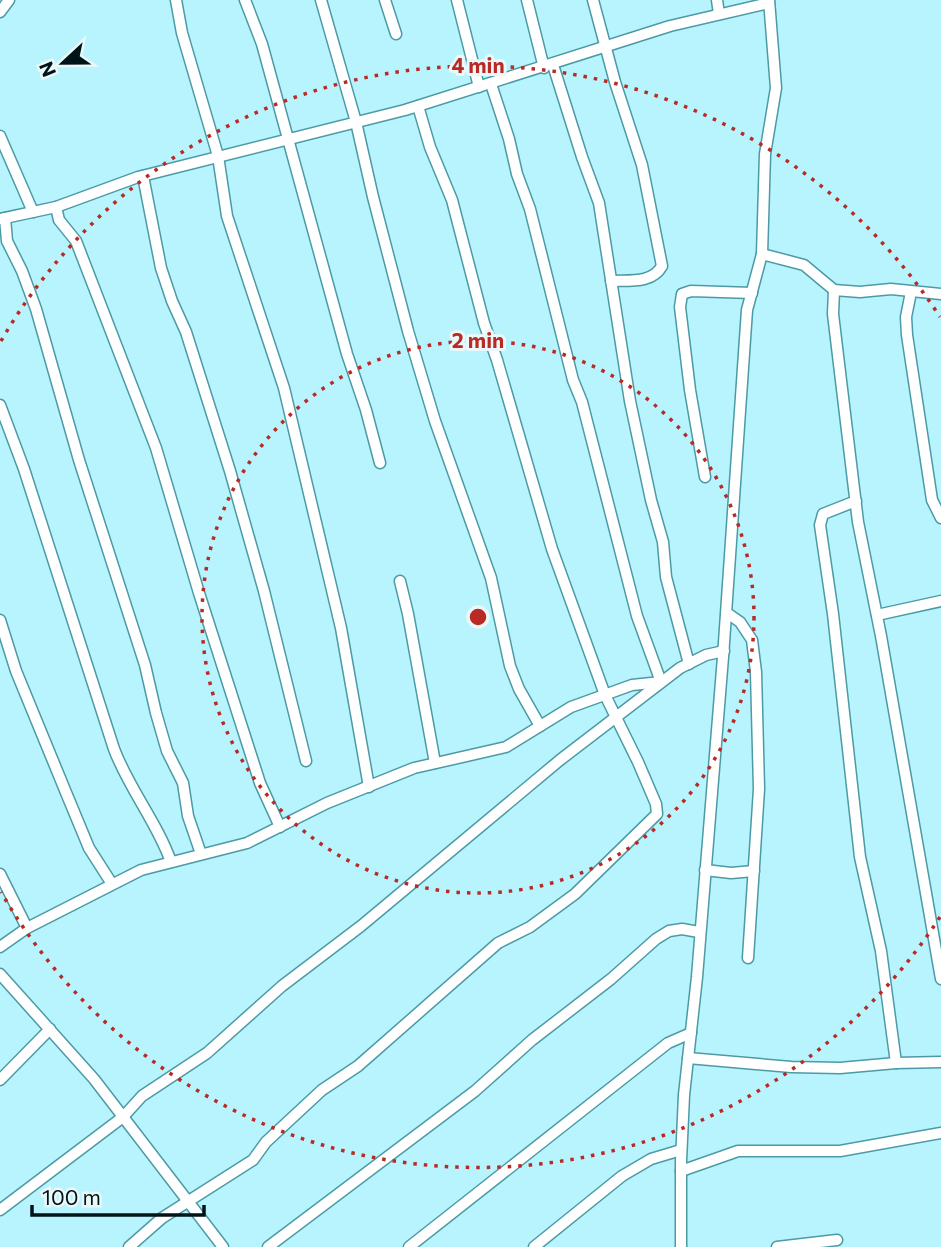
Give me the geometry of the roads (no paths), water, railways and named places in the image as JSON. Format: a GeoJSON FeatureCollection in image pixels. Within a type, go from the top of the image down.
{"type":"FeatureCollection","features":[{"type":"Feature","properties":{"kind":"street"},"geometry":{"type":"LineString","coordinates":[[0,12],[9,0]]}},
{"type":"Feature","properties":{"kind":"street"},"geometry":{"type":"LineString","coordinates":[[176,0],[182,33],[218,156],[227,216],[284,388],[341,628],[369,787]]}},
{"type":"Feature","properties":{"kind":"street"},"geometry":{"type":"LineString","coordinates":[[245,0],[262,44],[380,464]]}},
{"type":"Feature","properties":{"kind":"street"},"geometry":{"type":"LineString","coordinates":[[321,0],[356,121],[373,197],[435,422],[491,578],[510,666],[519,689],[540,726]]}},
{"type":"Feature","properties":{"kind":"street"},"geometry":{"type":"LineString","coordinates":[[385,0],[397,34]]}},
{"type":"Feature","properties":{"kind":"street"},"geometry":{"type":"LineString","coordinates":[[457,0],[479,87]]}},
{"type":"Feature","properties":{"kind":"street"},"geometry":{"type":"LineString","coordinates":[[527,0],[599,203],[630,401],[651,500],[663,542],[666,577],[689,664]]}},
{"type":"Feature","properties":{"kind":"street"},"geometry":{"type":"LineString","coordinates":[[593,0],[615,82],[642,165],[662,266],[651,278],[611,281]]}},
{"type":"Feature","properties":{"kind":"street"},"geometry":{"type":"LineString","coordinates":[[717,0],[719,14]]}},
{"type":"Feature","properties":{"kind":"street"},"geometry":{"type":"LineString","coordinates":[[201,854],[188,816],[183,783],[167,751],[145,665],[79,460],[36,309],[7,241],[2,219],[56,207],[143,176],[418,106],[670,26],[769,2],[776,89],[765,154],[762,254],[747,310],[727,613],[681,1150],[681,1247]]}},
{"type":"Feature","properties":{"kind":"street"},"geometry":{"type":"LineString","coordinates":[[491,83],[530,209],[552,305],[573,380],[582,401],[637,616],[661,682]]}},
{"type":"Feature","properties":{"kind":"street"},"geometry":{"type":"LineString","coordinates":[[129,1247],[162,1218],[253,1160],[267,1142],[322,1090],[359,1066],[498,943],[530,927],[575,894],[657,814],[656,804],[605,695],[552,549],[484,323],[452,200],[430,147],[418,106]]}},
{"type":"Feature","properties":{"kind":"street"},"geometry":{"type":"LineString","coordinates":[[0,136],[33,212]]}},
{"type":"Feature","properties":{"kind":"street"},"geometry":{"type":"LineString","coordinates":[[143,176],[162,268],[172,301],[186,332],[230,471],[264,591],[306,761]]}},
{"type":"Feature","properties":{"kind":"street"},"geometry":{"type":"LineString","coordinates":[[56,207],[59,220],[76,241],[156,448],[260,783],[280,827]]}},
{"type":"Feature","properties":{"kind":"street"},"geometry":{"type":"LineString","coordinates":[[762,254],[804,265],[834,290],[860,292],[891,289],[941,294]]}},
{"type":"Feature","properties":{"kind":"street"},"geometry":{"type":"LineString","coordinates":[[834,290],[833,314],[856,501],[941,979]]}},
{"type":"Feature","properties":{"kind":"street"},"geometry":{"type":"LineString","coordinates":[[705,477],[690,390],[680,307],[682,294],[691,291],[752,293]]}},
{"type":"Feature","properties":{"kind":"street"},"geometry":{"type":"LineString","coordinates":[[911,292],[906,317],[907,335],[932,500],[941,518]]}},
{"type":"Feature","properties":{"kind":"street"},"geometry":{"type":"LineString","coordinates":[[0,405],[24,469],[120,766],[162,838],[171,862]]}},
{"type":"Feature","properties":{"kind":"street"},"geometry":{"type":"LineString","coordinates":[[856,501],[823,514],[820,526],[860,857],[881,951],[896,1063]]}},
{"type":"Feature","properties":{"kind":"street"},"geometry":{"type":"LineString","coordinates":[[400,581],[435,764]]}},
{"type":"Feature","properties":{"kind":"street"},"geometry":{"type":"LineString","coordinates":[[877,615],[941,601]]}},
{"type":"Feature","properties":{"kind":"street"},"geometry":{"type":"LineString","coordinates":[[727,613],[740,622],[752,640],[756,672],[759,789],[748,958]]}},
{"type":"Feature","properties":{"kind":"street"},"geometry":{"type":"LineString","coordinates":[[0,620],[16,671],[89,848],[112,884]]}},
{"type":"Feature","properties":{"kind":"street"},"geometry":{"type":"LineString","coordinates":[[0,1210],[122,1117],[142,1096],[207,1053],[282,986],[372,917],[560,760],[661,682],[689,664],[724,651]]}},
{"type":"Feature","properties":{"kind":"street"},"geometry":{"type":"LineString","coordinates":[[0,947],[27,928],[141,870],[247,842],[327,803],[415,768],[506,747],[570,707],[632,685],[661,682]]}},
{"type":"Feature","properties":{"kind":"street"},"geometry":{"type":"LineString","coordinates":[[705,870],[731,873],[754,870]]}},
{"type":"Feature","properties":{"kind":"street"},"geometry":{"type":"LineString","coordinates":[[0,874],[27,928]]}},
{"type":"Feature","properties":{"kind":"street"},"geometry":{"type":"LineString","coordinates":[[268,1247],[475,1091],[532,1040],[611,979],[656,939],[669,931],[682,929],[699,932]]}},
{"type":"Feature","properties":{"kind":"street"},"geometry":{"type":"LineString","coordinates":[[0,974],[94,1079],[223,1247]]}},
{"type":"Feature","properties":{"kind":"street"},"geometry":{"type":"LineString","coordinates":[[0,1080],[50,1030]]}},
{"type":"Feature","properties":{"kind":"street"},"geometry":{"type":"LineString","coordinates":[[409,1247],[668,1043],[691,1033]]}},
{"type":"Feature","properties":{"kind":"street"},"geometry":{"type":"LineString","coordinates":[[688,1058],[791,1067],[840,1068],[941,1062]]}},
{"type":"Feature","properties":{"kind":"street"},"geometry":{"type":"LineString","coordinates":[[681,1171],[738,1151],[840,1151],[941,1133]]}},
{"type":"Feature","properties":{"kind":"street"},"geometry":{"type":"LineString","coordinates":[[534,1247],[622,1176],[651,1159],[681,1150]]}},
{"type":"Feature","properties":{"kind":"street"},"geometry":{"type":"LineString","coordinates":[[777,1247],[837,1240]]}}]}
